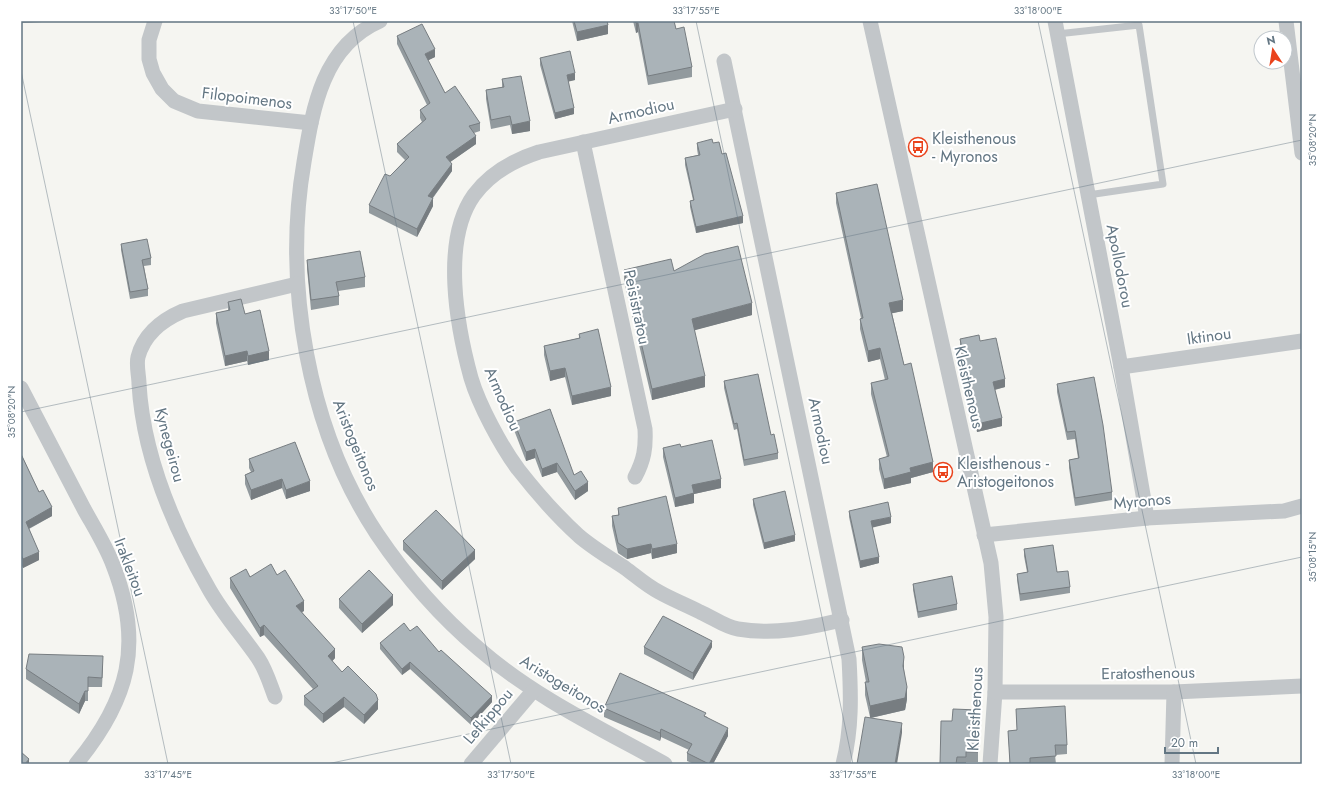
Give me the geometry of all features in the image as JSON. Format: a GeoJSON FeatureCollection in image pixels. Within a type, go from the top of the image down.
{"type":"FeatureCollection","features":[{"type":"Feature","properties":{"kind":"street","name":"Filopoimenos"},"geometry":{"type":"LineString","coordinates":[[155,21],[148,40],[149,59],[153,73],[162,89],[174,101],[198,111],[310,123]]}},
{"type":"Feature","properties":{"kind":"street","name":"Aristogeitonos"},"geometry":{"type":"LineString","coordinates":[[380,21],[370,25],[347,44],[334,59],[323,82],[310,123],[298,196],[296,258],[297,284],[303,332],[322,414],[337,455],[353,492],[376,533],[405,573],[440,614],[480,650],[533,691],[665,764]]}},
{"type":"Feature","properties":{"kind":"street","name":"Kleisthenous"},"geometry":{"type":"LineString","coordinates":[[870,21],[990,563],[996,617],[995,692],[990,764]]}},
{"type":"Feature","properties":{"kind":"street"},"geometry":{"type":"LineString","coordinates":[[1286,21],[1302,153]]}},
{"type":"Feature","properties":{"kind":"street","name":"Apollodorou"},"geometry":{"type":"LineString","coordinates":[[1056,28],[1121,367],[1147,518]]}},
{"type":"Feature","properties":{"kind":"street","name":"Armodiou"},"geometry":{"type":"LineString","coordinates":[[724,61],[849,659],[851,694],[849,742],[843,764]]}},
{"type":"Feature","properties":{"kind":"street","name":"Armodiou"},"geometry":{"type":"LineString","coordinates":[[735,109],[539,152],[524,157],[499,170],[473,196],[460,224],[456,244],[454,275],[459,317],[472,379],[491,423],[517,468],[543,499],[580,536],[658,592],[735,629],[769,633],[799,630],[842,620]]}},
{"type":"Feature","properties":{"kind":"street","name":"Peisistratou"},"geometry":{"type":"LineString","coordinates":[[583,142],[645,429],[646,448],[643,463],[635,477]]}},
{"type":"Feature","properties":{"kind":"street","name":"Kynegeirou"},"geometry":{"type":"LineString","coordinates":[[275,697],[269,678],[258,658],[209,590],[183,540],[167,500],[151,453],[140,408],[138,358],[142,345],[153,329],[172,316],[183,311],[297,284]]}},
{"type":"Feature","properties":{"kind":"street","name":"Iktinou"},"geometry":{"type":"LineString","coordinates":[[1121,367],[1302,341]]}},
{"type":"Feature","properties":{"kind":"street","name":"Irakleitou"},"geometry":{"type":"LineString","coordinates":[[21,388],[113,564],[124,596],[130,626],[129,656],[122,688],[110,717],[92,746],[76,764]]}},
{"type":"Feature","properties":{"kind":"street","name":"Myronos"},"geometry":{"type":"LineString","coordinates":[[984,535],[1147,518],[1284,511],[1302,506]]}},
{"type":"Feature","properties":{"kind":"street","name":"Eratosthenous"},"geometry":{"type":"LineString","coordinates":[[995,692],[1174,692],[1302,686]]}},
{"type":"Feature","properties":{"kind":"street","name":"Lefkippou"},"geometry":{"type":"LineString","coordinates":[[471,764],[533,691]]}},
{"type":"Feature","properties":{"kind":"street"},"geometry":{"type":"LineString","coordinates":[[1172,764],[1174,692]]}},
{"type":"Feature","properties":{"kind":"lane"},"geometry":{"type":"LineString","coordinates":[[1056,28],[1139,25],[1163,184],[1088,195]]}},
{"type":"Feature","properties":{"kind":"building"},"geometry":{"type":"Polygon","coordinates":[[[574,21],[607,21],[608,25],[577,32],[574,21]]]}},
{"type":"Feature","properties":{"kind":"building"},"geometry":{"type":"Polygon","coordinates":[[[635,21],[674,21],[676,29],[684,27],[692,67],[648,76],[638,23],[635,21]]]}},
{"type":"Feature","properties":{"kind":"building"},"geometry":{"type":"Polygon","coordinates":[[[422,24],[435,49],[425,54],[445,93],[455,86],[480,123],[469,126],[476,136],[446,157],[452,164],[428,196],[433,198],[417,229],[369,205],[385,174],[390,176],[409,157],[397,144],[426,119],[420,110],[430,103],[397,36],[422,24]]]}},
{"type":"Feature","properties":{"kind":"building"},"geometry":{"type":"Polygon","coordinates":[[[570,51],[575,73],[567,75],[574,108],[555,113],[540,58],[570,51]]]}},
{"type":"Feature","properties":{"kind":"building"},"geometry":{"type":"Polygon","coordinates":[[[521,76],[530,121],[512,125],[510,116],[491,120],[486,90],[504,87],[502,79],[521,76]]]}},
{"type":"Feature","properties":{"kind":"building"},"geometry":{"type":"Polygon","coordinates":[[[712,139],[713,143],[719,142],[722,154],[726,153],[743,216],[696,227],[690,201],[694,200],[685,158],[700,155],[697,143],[712,139]]]}},
{"type":"Feature","properties":{"kind":"building"},"geometry":{"type":"Polygon","coordinates":[[[877,184],[903,300],[889,303],[904,365],[911,363],[933,462],[910,468],[911,472],[884,479],[879,459],[889,456],[871,383],[888,379],[880,348],[868,351],[860,319],[863,318],[836,193],[877,184]]]}},
{"type":"Feature","properties":{"kind":"building"},"geometry":{"type":"Polygon","coordinates":[[[147,239],[151,258],[142,260],[148,289],[130,292],[121,244],[147,239]]]}},
{"type":"Feature","properties":{"kind":"building"},"geometry":{"type":"Polygon","coordinates":[[[738,246],[752,303],[692,319],[705,376],[652,389],[624,270],[671,259],[674,271],[705,254],[738,246]]]}},
{"type":"Feature","properties":{"kind":"building"},"geometry":{"type":"Polygon","coordinates":[[[360,251],[365,277],[336,282],[339,296],[311,300],[307,260],[360,251]]]}},
{"type":"Feature","properties":{"kind":"building"},"geometry":{"type":"Polygon","coordinates":[[[241,299],[245,314],[260,310],[269,351],[248,356],[247,351],[225,356],[216,313],[230,310],[228,302],[241,299]]]}},
{"type":"Feature","properties":{"kind":"building"},"geometry":{"type":"Polygon","coordinates":[[[598,329],[611,387],[572,396],[565,368],[550,371],[544,346],[580,338],[579,334],[598,329]]]}},
{"type":"Feature","properties":{"kind":"building"},"geometry":{"type":"Polygon","coordinates":[[[979,335],[980,341],[996,338],[1005,379],[993,382],[1002,418],[977,424],[960,339],[979,335]]]}},
{"type":"Feature","properties":{"kind":"building"},"geometry":{"type":"Polygon","coordinates":[[[758,374],[771,435],[774,434],[778,453],[744,460],[737,423],[734,424],[724,381],[758,374]]]}},
{"type":"Feature","properties":{"kind":"building"},"geometry":{"type":"Polygon","coordinates":[[[1094,377],[1103,425],[1112,492],[1075,498],[1069,460],[1079,458],[1075,431],[1067,432],[1057,384],[1094,377]]]}},
{"type":"Feature","properties":{"kind":"building"},"geometry":{"type":"Polygon","coordinates":[[[550,409],[574,475],[581,471],[588,482],[575,491],[557,463],[542,469],[535,449],[526,452],[514,422],[550,409]]]}},
{"type":"Feature","properties":{"kind":"building"},"geometry":{"type":"Polygon","coordinates":[[[712,440],[721,479],[692,485],[694,493],[675,498],[663,448],[680,444],[681,447],[712,440]]]}},
{"type":"Feature","properties":{"kind":"building"},"geometry":{"type":"Polygon","coordinates":[[[295,442],[310,481],[286,490],[282,479],[251,490],[245,475],[254,471],[249,459],[295,442]]]}},
{"type":"Feature","properties":{"kind":"building"},"geometry":{"type":"Polygon","coordinates":[[[21,454],[39,492],[43,490],[52,507],[26,522],[39,552],[23,559],[21,555],[21,454]]]}},
{"type":"Feature","properties":{"kind":"building"},"geometry":{"type":"Polygon","coordinates":[[[785,491],[795,535],[764,543],[753,499],[785,491]]]}},
{"type":"Feature","properties":{"kind":"building"},"geometry":{"type":"Polygon","coordinates":[[[666,496],[677,544],[652,549],[651,544],[627,549],[618,543],[612,516],[619,515],[618,508],[666,496]]]}},
{"type":"Feature","properties":{"kind":"building"},"geometry":{"type":"Polygon","coordinates":[[[888,502],[891,517],[871,521],[879,557],[860,561],[849,511],[888,502]]]}},
{"type":"Feature","properties":{"kind":"building"},"geometry":{"type":"Polygon","coordinates":[[[436,510],[475,550],[442,581],[403,541],[436,510]]]}},
{"type":"Feature","properties":{"kind":"building"},"geometry":{"type":"Polygon","coordinates":[[[1053,545],[1057,572],[1068,571],[1070,587],[1020,594],[1017,574],[1028,572],[1024,549],[1053,545]]]}},
{"type":"Feature","properties":{"kind":"building"},"geometry":{"type":"Polygon","coordinates":[[[271,564],[277,575],[285,570],[304,601],[296,606],[335,649],[328,656],[342,672],[348,666],[376,694],[378,700],[364,715],[344,697],[323,714],[304,696],[318,686],[264,625],[260,628],[230,578],[246,569],[250,577],[271,564]]]}},
{"type":"Feature","properties":{"kind":"building"},"geometry":{"type":"Polygon","coordinates":[[[369,570],[393,595],[362,624],[339,599],[369,570]]]}},
{"type":"Feature","properties":{"kind":"building"},"geometry":{"type":"Polygon","coordinates":[[[952,576],[957,604],[918,612],[913,584],[952,576]]]}},
{"type":"Feature","properties":{"kind":"building"},"geometry":{"type":"Polygon","coordinates":[[[663,616],[712,641],[693,673],[644,647],[663,616]]]}},
{"type":"Feature","properties":{"kind":"building"},"geometry":{"type":"Polygon","coordinates":[[[404,623],[410,631],[417,626],[439,652],[441,650],[492,696],[471,718],[410,662],[402,669],[380,643],[404,623]]]}},
{"type":"Feature","properties":{"kind":"building"},"geometry":{"type":"Polygon","coordinates":[[[879,644],[902,647],[904,657],[903,666],[907,687],[905,698],[870,706],[865,682],[869,682],[862,647],[879,644]]]}},
{"type":"Feature","properties":{"kind":"building"},"geometry":{"type":"Polygon","coordinates":[[[29,654],[103,656],[102,678],[88,677],[88,691],[85,691],[79,704],[26,669],[29,654]]]}},
{"type":"Feature","properties":{"kind":"building"},"geometry":{"type":"Polygon","coordinates":[[[620,673],[706,713],[704,716],[728,728],[709,764],[687,753],[692,744],[661,729],[660,733],[604,708],[620,673]]]}},
{"type":"Feature","properties":{"kind":"building"},"geometry":{"type":"Polygon","coordinates":[[[1065,706],[1067,745],[1055,745],[1056,756],[1030,758],[1030,763],[1010,764],[1008,731],[1017,730],[1016,709],[1065,706]]]}},
{"type":"Feature","properties":{"kind":"building"},"geometry":{"type":"Polygon","coordinates":[[[953,709],[978,710],[978,752],[966,752],[966,757],[957,757],[956,764],[940,764],[941,721],[952,721],[953,709]]]}},
{"type":"Feature","properties":{"kind":"building"},"geometry":{"type":"Polygon","coordinates":[[[865,717],[902,723],[895,764],[857,764],[865,717]]]}},
{"type":"Feature","properties":{"kind":"building"},"geometry":{"type":"Polygon","coordinates":[[[21,752],[29,759],[25,764],[21,764],[21,752]]]}},
{"type":"Feature","properties":{"kind":"place","name":"Kleisthenous - Myronos"},"geometry":{"type":"Point","coordinates":[918,147]}},
{"type":"Feature","properties":{"kind":"place","name":"Kleisthenous - Aristogeitonos"},"geometry":{"type":"Point","coordinates":[943,472]}}]}
